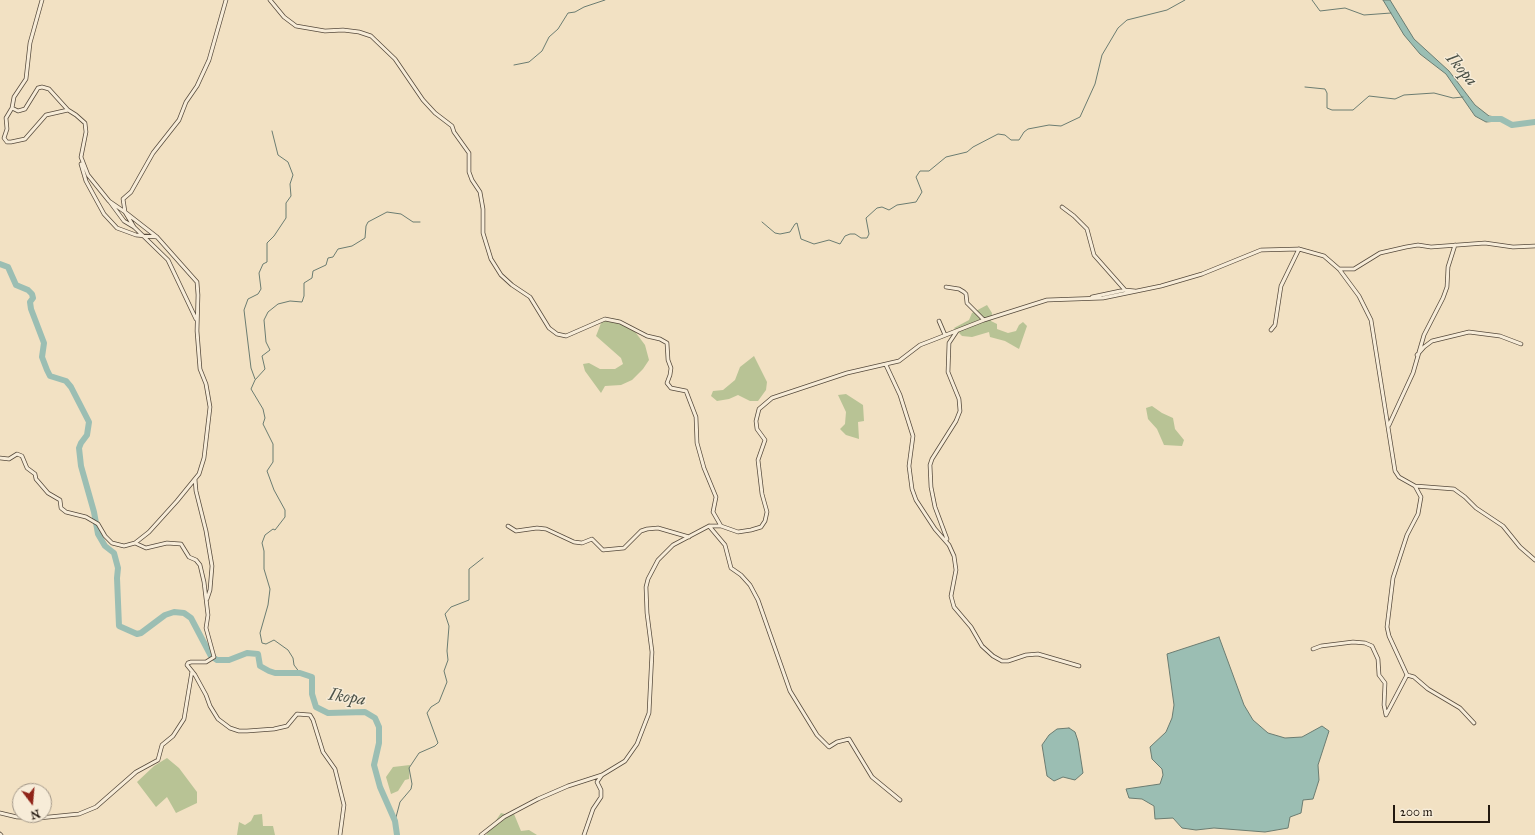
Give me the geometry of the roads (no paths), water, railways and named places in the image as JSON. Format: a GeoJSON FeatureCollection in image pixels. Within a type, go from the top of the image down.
{"type":"FeatureCollection","features":[{"type":"Feature","properties":{"kind":"street"},"geometry":{"type":"LineString","coordinates":[[42,0],[30,43],[26,79],[14,97],[12,108],[6,118],[7,129],[4,138],[7,142],[25,139],[46,115],[68,110]]}},
{"type":"Feature","properties":{"kind":"street"},"geometry":{"type":"LineString","coordinates":[[134,227],[125,212],[123,199],[131,192],[153,153],[179,120],[186,102],[197,86],[210,60],[226,0]]}},
{"type":"Feature","properties":{"kind":"street"},"geometry":{"type":"LineString","coordinates":[[270,0],[284,16],[296,26],[325,31],[343,30],[359,32],[371,36],[396,59],[423,100],[434,113],[452,126],[454,132],[469,153],[469,172],[472,180],[480,192],[483,209],[484,233],[491,260],[501,275],[512,285],[530,297],[549,328],[557,334],[566,336],[605,319],[620,322],[647,336],[660,339],[667,343],[668,360],[671,368],[667,383],[671,388],[686,391],[696,417],[697,443],[704,468],[716,498],[713,512],[714,517],[721,526]]}},
{"type":"Feature","properties":{"kind":"street"},"geometry":{"type":"LineString","coordinates":[[12,108],[18,111],[25,109],[38,88],[42,87],[49,89],[68,110],[82,118],[85,123],[86,132],[81,164],[86,181],[104,214],[117,228],[143,236],[158,237]]}},
{"type":"Feature","properties":{"kind":"street"},"geometry":{"type":"LineString","coordinates":[[82,157],[88,175],[110,201],[124,221],[134,227],[168,260],[196,319]]}},
{"type":"Feature","properties":{"kind":"street"},"geometry":{"type":"LineString","coordinates":[[0,458],[9,459],[17,454],[22,456],[27,468],[35,474],[36,479],[48,493],[60,500],[61,508],[66,512],[86,517],[98,524],[105,536],[112,543],[124,546],[135,542],[149,532],[195,479],[204,458],[210,408],[206,384],[200,369],[196,319],[198,294],[197,282],[158,237],[110,201]]}},
{"type":"Feature","properties":{"kind":"street"},"geometry":{"type":"LineString","coordinates":[[1062,207],[1087,229],[1094,255],[1125,290]]}},
{"type":"Feature","properties":{"kind":"street"},"geometry":{"type":"LineString","coordinates":[[1339,269],[1354,269],[1380,253],[1418,245],[1431,247],[1485,243],[1513,247],[1535,246]]}},
{"type":"Feature","properties":{"kind":"street"},"geometry":{"type":"LineString","coordinates":[[1388,427],[1413,372],[1424,335],[1443,298],[1447,287],[1448,267],[1455,245]]}},
{"type":"Feature","properties":{"kind":"street"},"geometry":{"type":"LineString","coordinates":[[1271,330],[1275,325],[1281,286],[1299,249]]}},
{"type":"Feature","properties":{"kind":"street"},"geometry":{"type":"LineString","coordinates":[[481,835],[504,817],[538,799],[568,786],[602,775],[625,761],[637,744],[649,714],[652,652],[646,587],[648,579],[658,560],[673,545],[709,526],[721,526],[738,532],[761,527],[765,521],[767,512],[762,494],[758,460],[765,440],[757,429],[756,421],[759,409],[772,398],[847,373],[899,361],[920,346],[957,330],[1048,300],[1088,299],[1141,291],[1202,274],[1261,250],[1299,249],[1324,256],[1339,269],[1360,296],[1371,320],[1395,471],[1399,477],[1415,486],[1454,489],[1466,497],[1476,508],[1503,526],[1520,547],[1535,560]]}},
{"type":"Feature","properties":{"kind":"street"},"geometry":{"type":"LineString","coordinates":[[946,287],[964,292],[966,294],[967,303],[984,320]]}},
{"type":"Feature","properties":{"kind":"street"},"geometry":{"type":"LineString","coordinates":[[1088,299],[1097,295],[1125,290],[1141,291]]}},
{"type":"Feature","properties":{"kind":"street"},"geometry":{"type":"LineString","coordinates":[[939,321],[945,335]]}},
{"type":"Feature","properties":{"kind":"street"},"geometry":{"type":"LineString","coordinates":[[957,330],[949,343],[948,372],[959,399],[960,410],[956,421],[932,459],[930,474],[935,507],[943,533],[954,556],[956,570],[952,588],[952,602],[972,627],[982,646],[1002,661],[1008,662],[1026,655],[1038,654],[1079,666]]}},
{"type":"Feature","properties":{"kind":"street"},"geometry":{"type":"LineString","coordinates":[[1417,355],[1432,341],[1469,332],[1500,336],[1521,344]]}},
{"type":"Feature","properties":{"kind":"street"},"geometry":{"type":"LineString","coordinates":[[886,365],[900,395],[913,436],[909,466],[912,490],[916,500],[935,529],[949,545]]}},
{"type":"Feature","properties":{"kind":"street"},"geometry":{"type":"LineString","coordinates":[[195,479],[196,491],[206,531],[212,566],[210,590],[207,601]]}},
{"type":"Feature","properties":{"kind":"street"},"geometry":{"type":"LineString","coordinates":[[1415,486],[1421,497],[1418,514],[1407,535],[1393,578],[1387,627],[1396,653],[1407,675],[1414,677],[1428,689],[1460,708],[1474,723]]}},
{"type":"Feature","properties":{"kind":"street"},"geometry":{"type":"LineString","coordinates":[[508,526],[516,531],[537,528],[546,529],[574,542],[582,543],[592,540],[603,550],[624,548],[641,531],[647,529],[658,528],[689,537]]}},
{"type":"Feature","properties":{"kind":"street"},"geometry":{"type":"LineString","coordinates":[[709,526],[725,545],[731,568],[741,575],[750,585],[758,600],[790,691],[817,735],[829,747],[837,742],[849,739],[872,777],[900,800]]}},
{"type":"Feature","properties":{"kind":"street"},"geometry":{"type":"LineString","coordinates":[[135,542],[146,548],[167,543],[181,544],[190,557],[196,560],[200,565],[207,601],[208,615],[206,628],[214,657],[206,662],[188,663],[187,665],[192,671],[218,718],[230,728],[239,731],[274,729],[288,726],[297,714],[310,715],[314,720],[323,752],[335,769],[344,805],[340,835]]}},
{"type":"Feature","properties":{"kind":"street"},"geometry":{"type":"LineString","coordinates":[[1313,650],[1321,646],[1353,642],[1365,643],[1372,646],[1378,659],[1379,675],[1385,683],[1384,705],[1386,715],[1407,675]]}},
{"type":"Feature","properties":{"kind":"street"},"geometry":{"type":"LineString","coordinates":[[0,813],[17,817],[39,818],[79,814],[96,807],[136,772],[158,760],[162,745],[173,736],[184,719],[192,671]]}},
{"type":"Feature","properties":{"kind":"street"},"geometry":{"type":"LineString","coordinates":[[584,835],[592,809],[601,797],[601,790],[597,782],[602,775]]}},
{"type":"Feature","properties":{"kind":"water"},"geometry":{"type":"Polygon","coordinates":[[[1383,0],[1390,0],[1414,39],[1449,71],[1475,105],[1489,116],[1495,117],[1497,121],[1486,122],[1475,116],[1446,74],[1420,54],[1404,35],[1383,0]]]}},
{"type":"Feature","properties":{"kind":"water"},"geometry":{"type":"Polygon","coordinates":[[[1219,637],[1244,705],[1253,720],[1268,733],[1285,738],[1302,737],[1322,726],[1329,731],[1318,765],[1319,780],[1313,799],[1303,800],[1301,813],[1290,817],[1288,828],[1265,832],[1214,828],[1196,830],[1182,828],[1173,818],[1155,819],[1154,806],[1142,799],[1129,798],[1126,789],[1160,784],[1163,775],[1162,769],[1152,759],[1150,747],[1166,732],[1172,718],[1174,705],[1167,654],[1219,637]]]}},
{"type":"Feature","properties":{"kind":"water"},"geometry":{"type":"Polygon","coordinates":[[[1069,728],[1075,732],[1078,741],[1083,773],[1075,780],[1063,777],[1054,781],[1047,776],[1042,745],[1049,735],[1057,729],[1069,728]]]}},
{"type":"Feature","properties":{"kind":"waterway"},"geometry":{"type":"LineString","coordinates":[[514,65],[529,62],[542,51],[549,37],[558,29],[568,13],[575,12],[584,7],[605,0]]}},
{"type":"Feature","properties":{"kind":"waterway"},"geometry":{"type":"LineString","coordinates":[[762,222],[775,233],[780,234],[790,232],[797,223],[801,239],[814,244],[829,240],[840,244],[845,236],[850,234],[855,234],[861,238],[867,238],[869,234],[866,218],[877,208],[882,207],[889,210],[897,205],[916,202],[922,192],[916,177],[920,171],[929,171],[946,157],[967,152],[973,147],[998,134],[1005,135],[1011,140],[1019,140],[1028,129],[1049,125],[1061,126],[1080,117],[1095,84],[1102,55],[1118,28],[1127,20],[1167,10],[1185,0]]}},
{"type":"Feature","properties":{"kind":"waterway"},"geometry":{"type":"LineString","coordinates":[[1312,0],[1320,11],[1345,8],[1364,15],[1391,13]]}},
{"type":"Feature","properties":{"kind":"waterway"},"geometry":{"type":"LineString","coordinates":[[1305,87],[1325,89],[1327,93],[1327,108],[1332,110],[1353,110],[1369,96],[1395,99],[1404,95],[1434,93],[1453,98],[1463,97]]}},
{"type":"Feature","properties":{"kind":"waterway","name":"Ikopa"},"geometry":{"type":"LineString","coordinates":[[1489,119],[1501,119],[1512,125],[1535,122]]}},
{"type":"Feature","properties":{"kind":"waterway"},"geometry":{"type":"LineString","coordinates":[[255,379],[251,368],[244,310],[248,299],[258,294],[261,289],[259,273],[263,264],[267,262],[267,243],[274,236],[286,218],[286,203],[291,196],[290,184],[293,175],[288,162],[278,155],[272,131]]}},
{"type":"Feature","properties":{"kind":"waterway"},"geometry":{"type":"LineString","coordinates":[[300,673],[294,665],[293,658],[288,650],[274,640],[266,644],[262,643],[260,633],[268,605],[270,589],[264,569],[264,551],[262,543],[265,535],[273,529],[275,530],[285,517],[285,510],[274,490],[267,471],[273,462],[273,444],[263,424],[265,418],[263,409],[251,389],[255,380],[265,369],[262,356],[270,350],[266,342],[264,320],[268,312],[278,304],[290,301],[302,302],[304,296],[304,283],[312,278],[313,271],[326,265],[328,258],[333,257],[338,249],[352,246],[365,238],[366,226],[368,222],[387,212],[401,214],[413,222],[420,222]]}},
{"type":"Feature","properties":{"kind":"waterway"},"geometry":{"type":"LineString","coordinates":[[0,264],[8,267],[16,285],[28,290],[32,294],[33,298],[30,302],[31,309],[44,343],[42,357],[47,370],[50,376],[66,381],[71,387],[89,422],[87,435],[79,448],[81,466],[94,512],[98,534],[105,546],[114,553],[118,568],[119,626],[137,634],[141,633],[165,615],[174,612],[184,613],[191,618],[211,656],[217,660],[229,660],[247,653],[258,654],[260,666],[269,671],[275,673],[300,673],[312,677],[312,694],[316,707],[328,713],[365,712],[375,718],[379,727],[379,743],[374,765],[380,787],[395,821],[397,835]]}},
{"type":"Feature","properties":{"kind":"waterway"},"geometry":{"type":"LineString","coordinates":[[395,821],[400,802],[411,789],[412,784],[409,768],[419,753],[435,746],[438,743],[427,713],[431,707],[439,702],[447,682],[444,671],[448,660],[447,651],[449,626],[445,614],[451,607],[469,600],[469,569],[483,558]]}}]}
